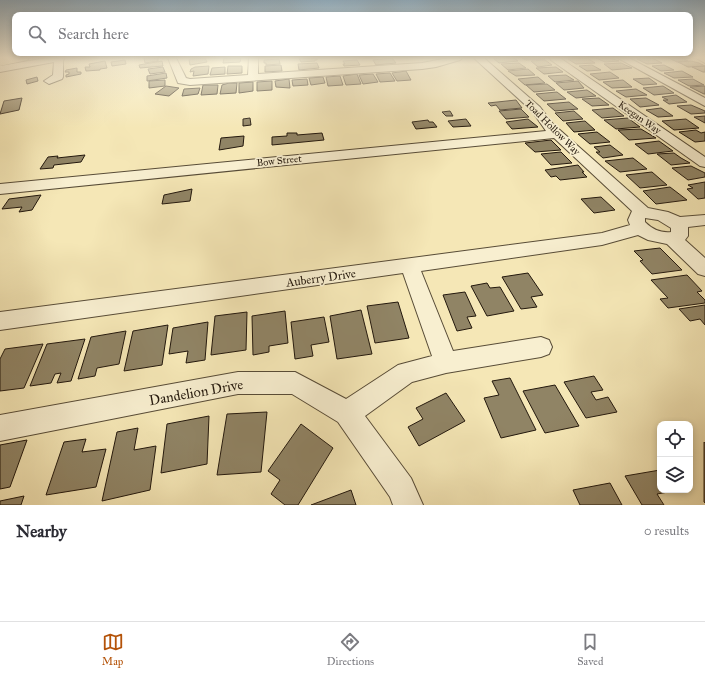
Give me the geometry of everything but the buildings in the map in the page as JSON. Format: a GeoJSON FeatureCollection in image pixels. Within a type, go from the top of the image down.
{"type":"FeatureCollection","features":[{"type":"Feature","properties":{"kind":"street","name":"Toad Hollow Way"},"geometry":{"type":"LineString","coordinates":[[505,82],[536,109],[549,127],[642,221],[654,236],[674,231]]}},
{"type":"Feature","properties":{"kind":"street","name":"Keegan Way"},"geometry":{"type":"LineString","coordinates":[[588,82],[705,163]]}},
{"type":"Feature","properties":{"kind":"street"},"geometry":{"type":"LineString","coordinates":[[666,82],[705,103]]}},
{"type":"Feature","properties":{"kind":"street","name":"Bow Street"},"geometry":{"type":"LineString","coordinates":[[0,189],[557,134]]}},
{"type":"Feature","properties":{"kind":"street"},"geometry":{"type":"LineString","coordinates":[[705,220],[674,231],[705,269]]}},
{"type":"Feature","properties":{"kind":"street","name":"Auberry Drive"},"geometry":{"type":"LineString","coordinates":[[0,321],[602,239],[642,221]]}},
{"type":"Feature","properties":{"kind":"street"},"geometry":{"type":"LineString","coordinates":[[410,266],[446,363]]}},
{"type":"Feature","properties":{"kind":"street"},"geometry":{"type":"LineString","coordinates":[[347,413],[406,373],[446,363],[541,347]]}},
{"type":"Feature","properties":{"kind":"street","name":"Dandelion Drive"},"geometry":{"type":"LineString","coordinates":[[0,428],[238,383],[295,383],[347,413],[401,488],[408,505]]}}]}
